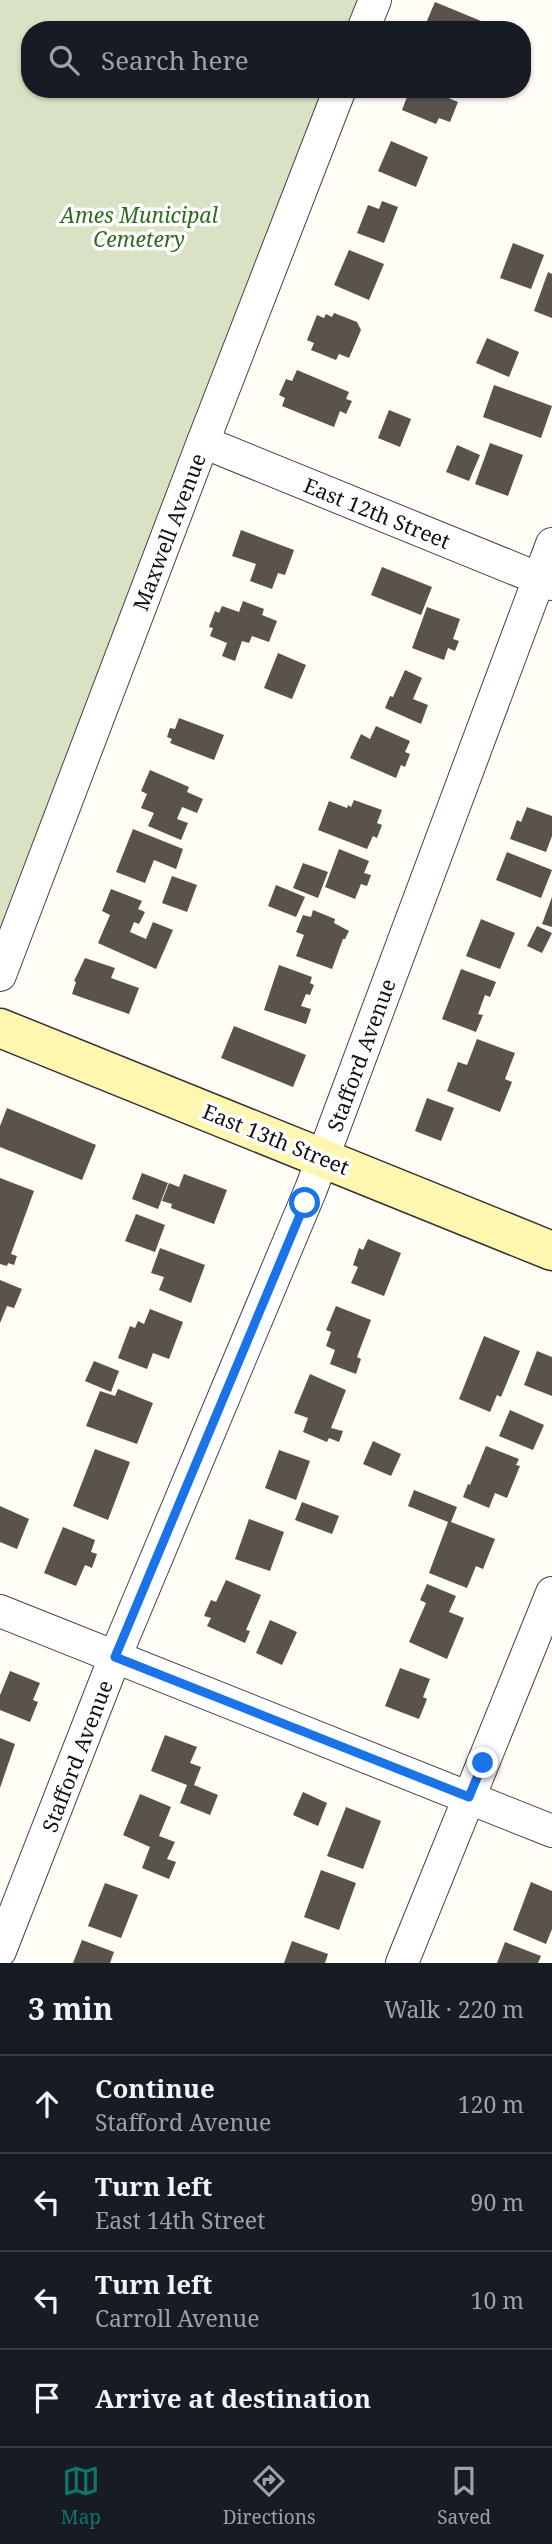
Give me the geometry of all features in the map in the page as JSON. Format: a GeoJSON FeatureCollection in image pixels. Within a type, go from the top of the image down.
{"type":"FeatureCollection","features":[{"type":"Feature","properties":{"kind":"main road","name":"East 13th Street"},"geometry":{"type":"LineString","coordinates":[[0,1028],[552,1251]]}},
{"type":"Feature","properties":{"kind":"street"},"geometry":{"type":"LineString","coordinates":[[367,21],[375,0]]}},
{"type":"Feature","properties":{"kind":"street","name":"Maxwell Avenue"},"geometry":{"type":"LineString","coordinates":[[0,975],[337,98]]}},
{"type":"Feature","properties":{"kind":"street","name":"East 12th Street"},"geometry":{"type":"LineString","coordinates":[[203,442],[545,581]]}},
{"type":"Feature","properties":{"kind":"street","name":"Stafford Avenue"},"geometry":{"type":"LineString","coordinates":[[0,1951],[115,1657],[323,1158],[545,581],[552,544]]}},
{"type":"Feature","properties":{"kind":"street"},"geometry":{"type":"LineString","coordinates":[[402,1963],[552,1593]]}},
{"type":"Feature","properties":{"kind":"street"},"geometry":{"type":"LineString","coordinates":[[0,1611],[552,1831]]}},
{"type":"Feature","properties":{"kind":"green space","name":"Ames Municipal Cemetery"},"geometry":{"type":"Polygon","coordinates":[[[0,0],[375,0],[367,21],[21,21],[21,98],[337,98],[0,975],[0,0]]]}},
{"type":"Feature","properties":{"kind":"building"},"geometry":{"type":"Polygon","coordinates":[[[435,2],[481,21],[427,21],[435,2]]]}},
{"type":"Feature","properties":{"kind":"building"},"geometry":{"type":"Polygon","coordinates":[[[407,98],[448,98],[458,102],[450,122],[439,118],[436,124],[402,110],[407,98]]]}},
{"type":"Feature","properties":{"kind":"building"},"geometry":{"type":"Polygon","coordinates":[[[391,141],[428,157],[416,187],[378,171],[391,141]]]}},
{"type":"Feature","properties":{"kind":"building"},"geometry":{"type":"Polygon","coordinates":[[[382,201],[398,207],[384,243],[357,233],[368,205],[379,209],[382,201]]]}},
{"type":"Feature","properties":{"kind":"building"},"geometry":{"type":"Polygon","coordinates":[[[513,243],[544,255],[531,289],[500,278],[513,243]]]}},
{"type":"Feature","properties":{"kind":"building"},"geometry":{"type":"Polygon","coordinates":[[[349,250],[384,264],[369,300],[334,285],[349,250]]]}},
{"type":"Feature","properties":{"kind":"building"},"geometry":{"type":"Polygon","coordinates":[[[548,272],[552,274],[552,318],[534,311],[548,272]]]}},
{"type":"Feature","properties":{"kind":"building"},"geometry":{"type":"Polygon","coordinates":[[[334,313],[357,322],[361,330],[349,358],[339,354],[336,360],[311,350],[314,343],[307,340],[317,315],[324,318],[326,314],[332,317],[334,313]]]}},
{"type":"Feature","properties":{"kind":"building"},"geometry":{"type":"Polygon","coordinates":[[[487,338],[519,352],[509,377],[476,363],[487,338]]]}},
{"type":"Feature","properties":{"kind":"building"},"geometry":{"type":"Polygon","coordinates":[[[297,370],[349,392],[346,399],[352,401],[346,414],[340,411],[334,427],[282,406],[285,398],[279,395],[286,379],[292,381],[297,370]]]}},
{"type":"Feature","properties":{"kind":"building"},"geometry":{"type":"Polygon","coordinates":[[[494,385],[552,406],[541,438],[483,417],[494,385]]]}},
{"type":"Feature","properties":{"kind":"building"},"geometry":{"type":"Polygon","coordinates":[[[389,410],[411,419],[400,447],[378,438],[389,410]]]}},
{"type":"Feature","properties":{"kind":"building"},"geometry":{"type":"Polygon","coordinates":[[[490,443],[523,455],[508,496],[475,484],[490,443]]]}},
{"type":"Feature","properties":{"kind":"building"},"geometry":{"type":"Polygon","coordinates":[[[457,445],[480,455],[469,481],[446,472],[457,445]]]}},
{"type":"Feature","properties":{"kind":"building"},"geometry":{"type":"Polygon","coordinates":[[[241,530],[294,550],[285,575],[278,573],[272,589],[250,581],[256,564],[232,556],[241,530]]]}},
{"type":"Feature","properties":{"kind":"building"},"geometry":{"type":"Polygon","coordinates":[[[382,567],[432,587],[421,615],[371,595],[382,567]]]}},
{"type":"Feature","properties":{"kind":"building"},"geometry":{"type":"Polygon","coordinates":[[[243,601],[264,609],[262,615],[277,621],[269,642],[252,636],[249,643],[242,641],[235,661],[222,656],[227,643],[210,636],[213,628],[209,627],[215,611],[219,613],[222,606],[239,612],[243,601]]]}},
{"type":"Feature","properties":{"kind":"building"},"geometry":{"type":"Polygon","coordinates":[[[427,607],[460,619],[453,639],[459,641],[455,651],[448,648],[444,660],[412,648],[427,607]]]}},
{"type":"Feature","properties":{"kind":"building"},"geometry":{"type":"Polygon","coordinates":[[[278,653],[306,665],[292,699],[264,688],[278,653]]]}},
{"type":"Feature","properties":{"kind":"building"},"geometry":{"type":"Polygon","coordinates":[[[405,670],[422,678],[413,699],[428,705],[421,724],[385,708],[405,670]]]}},
{"type":"Feature","properties":{"kind":"building"},"geometry":{"type":"Polygon","coordinates":[[[179,718],[224,735],[214,760],[170,743],[172,739],[167,737],[170,728],[175,729],[179,718]]]}},
{"type":"Feature","properties":{"kind":"building"},"geometry":{"type":"Polygon","coordinates":[[[376,726],[410,741],[405,752],[410,754],[405,767],[401,765],[396,778],[350,758],[361,734],[370,739],[376,726]]]}},
{"type":"Feature","properties":{"kind":"building"},"geometry":{"type":"Polygon","coordinates":[[[150,770],[189,787],[187,792],[203,799],[197,813],[182,807],[177,819],[188,823],[181,840],[148,826],[154,813],[141,808],[147,794],[141,791],[150,770]]]}},
{"type":"Feature","properties":{"kind":"building"},"geometry":{"type":"Polygon","coordinates":[[[354,800],[382,810],[377,823],[382,825],[377,838],[373,836],[367,849],[318,830],[329,801],[347,808],[348,805],[351,807],[354,800]]]}},
{"type":"Feature","properties":{"kind":"building"},"geometry":{"type":"Polygon","coordinates":[[[527,807],[552,816],[552,836],[546,852],[510,839],[517,820],[521,822],[527,807]]]}},
{"type":"Feature","properties":{"kind":"building"},"geometry":{"type":"Polygon","coordinates":[[[133,829],[183,849],[176,869],[154,860],[145,883],[116,872],[133,829]]]}},
{"type":"Feature","properties":{"kind":"building"},"geometry":{"type":"Polygon","coordinates":[[[339,849],[369,861],[364,873],[371,875],[367,886],[361,884],[355,899],[325,887],[339,849]]]}},
{"type":"Feature","properties":{"kind":"building"},"geometry":{"type":"Polygon","coordinates":[[[507,852],[552,870],[541,898],[496,880],[507,852]]]}},
{"type":"Feature","properties":{"kind":"building"},"geometry":{"type":"Polygon","coordinates":[[[303,863],[328,872],[318,898],[293,888],[303,863]]]}},
{"type":"Feature","properties":{"kind":"building"},"geometry":{"type":"Polygon","coordinates":[[[172,876],[197,885],[187,912],[162,903],[172,876]]]}},
{"type":"Feature","properties":{"kind":"building"},"geometry":{"type":"Polygon","coordinates":[[[276,885],[305,897],[296,917],[268,906],[276,885]]]}},
{"type":"Feature","properties":{"kind":"building"},"geometry":{"type":"Polygon","coordinates":[[[111,889],[142,901],[138,909],[145,912],[139,924],[134,922],[130,932],[146,939],[153,922],[173,930],[156,969],[98,943],[110,915],[102,911],[111,889]]]}},
{"type":"Feature","properties":{"kind":"building"},"geometry":{"type":"Polygon","coordinates":[[[552,897],[552,927],[542,924],[552,897]]]}},
{"type":"Feature","properties":{"kind":"building"},"geometry":{"type":"Polygon","coordinates":[[[313,910],[335,919],[334,923],[349,931],[343,939],[332,969],[296,956],[304,935],[296,932],[303,915],[311,917],[313,910]]]}},
{"type":"Feature","properties":{"kind":"building"},"geometry":{"type":"Polygon","coordinates":[[[481,919],[515,933],[500,969],[466,956],[481,919]]]}},
{"type":"Feature","properties":{"kind":"building"},"geometry":{"type":"Polygon","coordinates":[[[537,926],[552,933],[542,953],[527,946],[537,926]]]}},
{"type":"Feature","properties":{"kind":"building"},"geometry":{"type":"Polygon","coordinates":[[[85,958],[115,968],[111,978],[139,988],[129,1014],[72,994],[76,982],[74,981],[85,958]]]}},
{"type":"Feature","properties":{"kind":"building"},"geometry":{"type":"Polygon","coordinates":[[[279,965],[312,977],[310,983],[314,985],[301,1006],[311,1009],[306,1024],[264,1010],[279,965]]]}},
{"type":"Feature","properties":{"kind":"building"},"geometry":{"type":"Polygon","coordinates":[[[461,969],[496,982],[490,997],[485,995],[478,1014],[483,1015],[476,1032],[442,1019],[461,969]]]}},
{"type":"Feature","properties":{"kind":"building"},"geometry":{"type":"Polygon","coordinates":[[[234,1026],[306,1055],[293,1087],[221,1058],[234,1026]]]}},
{"type":"Feature","properties":{"kind":"building"},"geometry":{"type":"Polygon","coordinates":[[[477,1039],[515,1053],[505,1079],[512,1082],[500,1112],[447,1091],[458,1062],[467,1065],[477,1039]]]}},
{"type":"Feature","properties":{"kind":"building"},"geometry":{"type":"Polygon","coordinates":[[[427,1098],[454,1108],[441,1141],[415,1131],[427,1098]]]}},
{"type":"Feature","properties":{"kind":"building"},"geometry":{"type":"Polygon","coordinates":[[[7,1108],[96,1145],[82,1180],[0,1147],[0,1126],[7,1108]]]}},
{"type":"Feature","properties":{"kind":"building"},"geometry":{"type":"Polygon","coordinates":[[[142,1173],[168,1183],[158,1209],[132,1199],[142,1173]]]}},
{"type":"Feature","properties":{"kind":"building"},"geometry":{"type":"Polygon","coordinates":[[[184,1174],[227,1190],[214,1224],[171,1208],[172,1204],[162,1201],[169,1183],[179,1187],[184,1174]]]}},
{"type":"Feature","properties":{"kind":"building"},"geometry":{"type":"Polygon","coordinates":[[[0,1178],[34,1191],[11,1254],[17,1256],[14,1265],[8,1263],[7,1266],[0,1264],[0,1178]]]}},
{"type":"Feature","properties":{"kind":"building"},"geometry":{"type":"Polygon","coordinates":[[[136,1214],[165,1225],[155,1252],[125,1241],[136,1214]]]}},
{"type":"Feature","properties":{"kind":"building"},"geometry":{"type":"Polygon","coordinates":[[[368,1239],[401,1253],[384,1296],[351,1283],[358,1267],[353,1265],[359,1248],[363,1250],[368,1239]]]}},
{"type":"Feature","properties":{"kind":"building"},"geometry":{"type":"Polygon","coordinates":[[[160,1248],[205,1265],[191,1303],[159,1290],[164,1277],[151,1273],[160,1248]]]}},
{"type":"Feature","properties":{"kind":"building"},"geometry":{"type":"Polygon","coordinates":[[[0,1280],[22,1289],[14,1308],[7,1306],[0,1323],[0,1280]]]}},
{"type":"Feature","properties":{"kind":"building"},"geometry":{"type":"Polygon","coordinates":[[[336,1306],[371,1320],[357,1357],[361,1359],[356,1374],[330,1364],[335,1350],[326,1346],[331,1332],[326,1330],[336,1306]]]}},
{"type":"Feature","properties":{"kind":"building"},"geometry":{"type":"Polygon","coordinates":[[[150,1309],[183,1322],[169,1359],[153,1353],[147,1369],[118,1358],[130,1326],[135,1328],[138,1321],[144,1324],[150,1309]]]}},
{"type":"Feature","properties":{"kind":"building"},"geometry":{"type":"Polygon","coordinates":[[[484,1336],[520,1351],[501,1397],[497,1395],[490,1412],[459,1399],[484,1336]]]}},
{"type":"Feature","properties":{"kind":"building"},"geometry":{"type":"Polygon","coordinates":[[[537,1351],[552,1357],[552,1396],[524,1385],[537,1351]]]}},
{"type":"Feature","properties":{"kind":"building"},"geometry":{"type":"Polygon","coordinates":[[[94,1361],[119,1371],[111,1392],[85,1381],[94,1361]]]}},
{"type":"Feature","properties":{"kind":"building"},"geometry":{"type":"Polygon","coordinates":[[[310,1374],[346,1390],[331,1428],[343,1431],[339,1442],[329,1438],[327,1442],[303,1432],[308,1418],[294,1413],[310,1374]]]}},
{"type":"Feature","properties":{"kind":"building"},"geometry":{"type":"Polygon","coordinates":[[[118,1389],[153,1403],[137,1444],[86,1426],[100,1391],[115,1396],[118,1389]]]}},
{"type":"Feature","properties":{"kind":"building"},"geometry":{"type":"Polygon","coordinates":[[[510,1410],[544,1425],[533,1450],[499,1436],[510,1410]]]}},
{"type":"Feature","properties":{"kind":"building"},"geometry":{"type":"Polygon","coordinates":[[[373,1441],[401,1454],[391,1476],[363,1464],[373,1441]]]}},
{"type":"Feature","properties":{"kind":"building"},"geometry":{"type":"Polygon","coordinates":[[[486,1446],[519,1459],[516,1465],[520,1466],[507,1498],[495,1493],[489,1508],[463,1497],[486,1446]]]}},
{"type":"Feature","properties":{"kind":"building"},"geometry":{"type":"Polygon","coordinates":[[[95,1449],[130,1462],[108,1520],[73,1506],[95,1449]]]}},
{"type":"Feature","properties":{"kind":"building"},"geometry":{"type":"Polygon","coordinates":[[[279,1450],[310,1461],[296,1500],[265,1488],[279,1450]]]}},
{"type":"Feature","properties":{"kind":"building"},"geometry":{"type":"Polygon","coordinates":[[[414,1490],[457,1507],[451,1522],[495,1539],[483,1569],[476,1566],[467,1588],[429,1573],[448,1522],[408,1506],[414,1490]]]}},
{"type":"Feature","properties":{"kind":"building"},"geometry":{"type":"Polygon","coordinates":[[[302,1502],[339,1516],[332,1534],[295,1520],[302,1502]]]}},
{"type":"Feature","properties":{"kind":"building"},"geometry":{"type":"Polygon","coordinates":[[[0,1506],[29,1519],[17,1549],[0,1542],[0,1506]]]}},
{"type":"Feature","properties":{"kind":"building"},"geometry":{"type":"Polygon","coordinates":[[[249,1519],[284,1532],[270,1571],[235,1559],[249,1519]]]}},
{"type":"Feature","properties":{"kind":"building"},"geometry":{"type":"Polygon","coordinates":[[[63,1527],[95,1540],[91,1552],[97,1554],[92,1568],[85,1565],[76,1586],[44,1573],[63,1527]]]}},
{"type":"Feature","properties":{"kind":"building"},"geometry":{"type":"Polygon","coordinates":[[[226,1580],[261,1595],[246,1630],[250,1631],[245,1643],[207,1626],[211,1618],[204,1616],[211,1600],[216,1602],[226,1580]]]}},
{"type":"Feature","properties":{"kind":"building"},"geometry":{"type":"Polygon","coordinates":[[[427,1584],[456,1596],[449,1612],[464,1618],[447,1659],[409,1642],[426,1603],[420,1600],[427,1584]]]}},
{"type":"Feature","properties":{"kind":"building"},"geometry":{"type":"Polygon","coordinates":[[[270,1620],[297,1632],[282,1665],[256,1653],[270,1620]]]}},
{"type":"Feature","properties":{"kind":"building"},"geometry":{"type":"Polygon","coordinates":[[[400,1668],[430,1679],[423,1697],[427,1699],[419,1719],[385,1706],[400,1668]]]}},
{"type":"Feature","properties":{"kind":"building"},"geometry":{"type":"Polygon","coordinates":[[[10,1671],[40,1683],[33,1700],[38,1702],[30,1722],[0,1710],[0,1695],[10,1671]]]}},
{"type":"Feature","properties":{"kind":"building"},"geometry":{"type":"Polygon","coordinates":[[[165,1735],[197,1747],[190,1763],[201,1767],[194,1785],[218,1795],[210,1815],[180,1803],[187,1785],[151,1771],[165,1735]]]}},
{"type":"Feature","properties":{"kind":"building"},"geometry":{"type":"Polygon","coordinates":[[[0,1738],[15,1744],[0,1788],[0,1738]]]}},
{"type":"Feature","properties":{"kind":"building"},"geometry":{"type":"Polygon","coordinates":[[[303,1792],[327,1803],[318,1826],[293,1815],[303,1792]]]}},
{"type":"Feature","properties":{"kind":"building"},"geometry":{"type":"Polygon","coordinates":[[[140,1794],[171,1807],[159,1836],[175,1842],[167,1859],[176,1862],[169,1879],[142,1868],[150,1847],[123,1835],[140,1794]]]}},
{"type":"Feature","properties":{"kind":"building"},"geometry":{"type":"Polygon","coordinates":[[[346,1807],[381,1821],[363,1869],[327,1856],[346,1807]]]}},
{"type":"Feature","properties":{"kind":"building"},"geometry":{"type":"Polygon","coordinates":[[[321,1870],[356,1883],[339,1930],[304,1917],[321,1870]]]}},
{"type":"Feature","properties":{"kind":"building"},"geometry":{"type":"Polygon","coordinates":[[[531,1882],[552,1891],[552,1929],[546,1944],[513,1930],[531,1882]]]}},
{"type":"Feature","properties":{"kind":"building"},"geometry":{"type":"Polygon","coordinates":[[[105,1883],[138,1895],[121,1938],[88,1926],[105,1883]]]}},
{"type":"Feature","properties":{"kind":"building"},"geometry":{"type":"Polygon","coordinates":[[[82,1940],[114,1952],[110,1963],[73,1963],[82,1940]]]}},
{"type":"Feature","properties":{"kind":"building"},"geometry":{"type":"Polygon","coordinates":[[[292,1941],[328,1954],[325,1963],[284,1963],[292,1941]]]}},
{"type":"Feature","properties":{"kind":"building"},"geometry":{"type":"Polygon","coordinates":[[[505,1942],[541,1956],[538,1963],[497,1963],[505,1942]]]}},
{"type":"Feature","properties":{"kind":"route"},"geometry":{"type":"LineString","coordinates":[[305,1203],[115,1657],[469,1797],[483,1763]]}}]}
